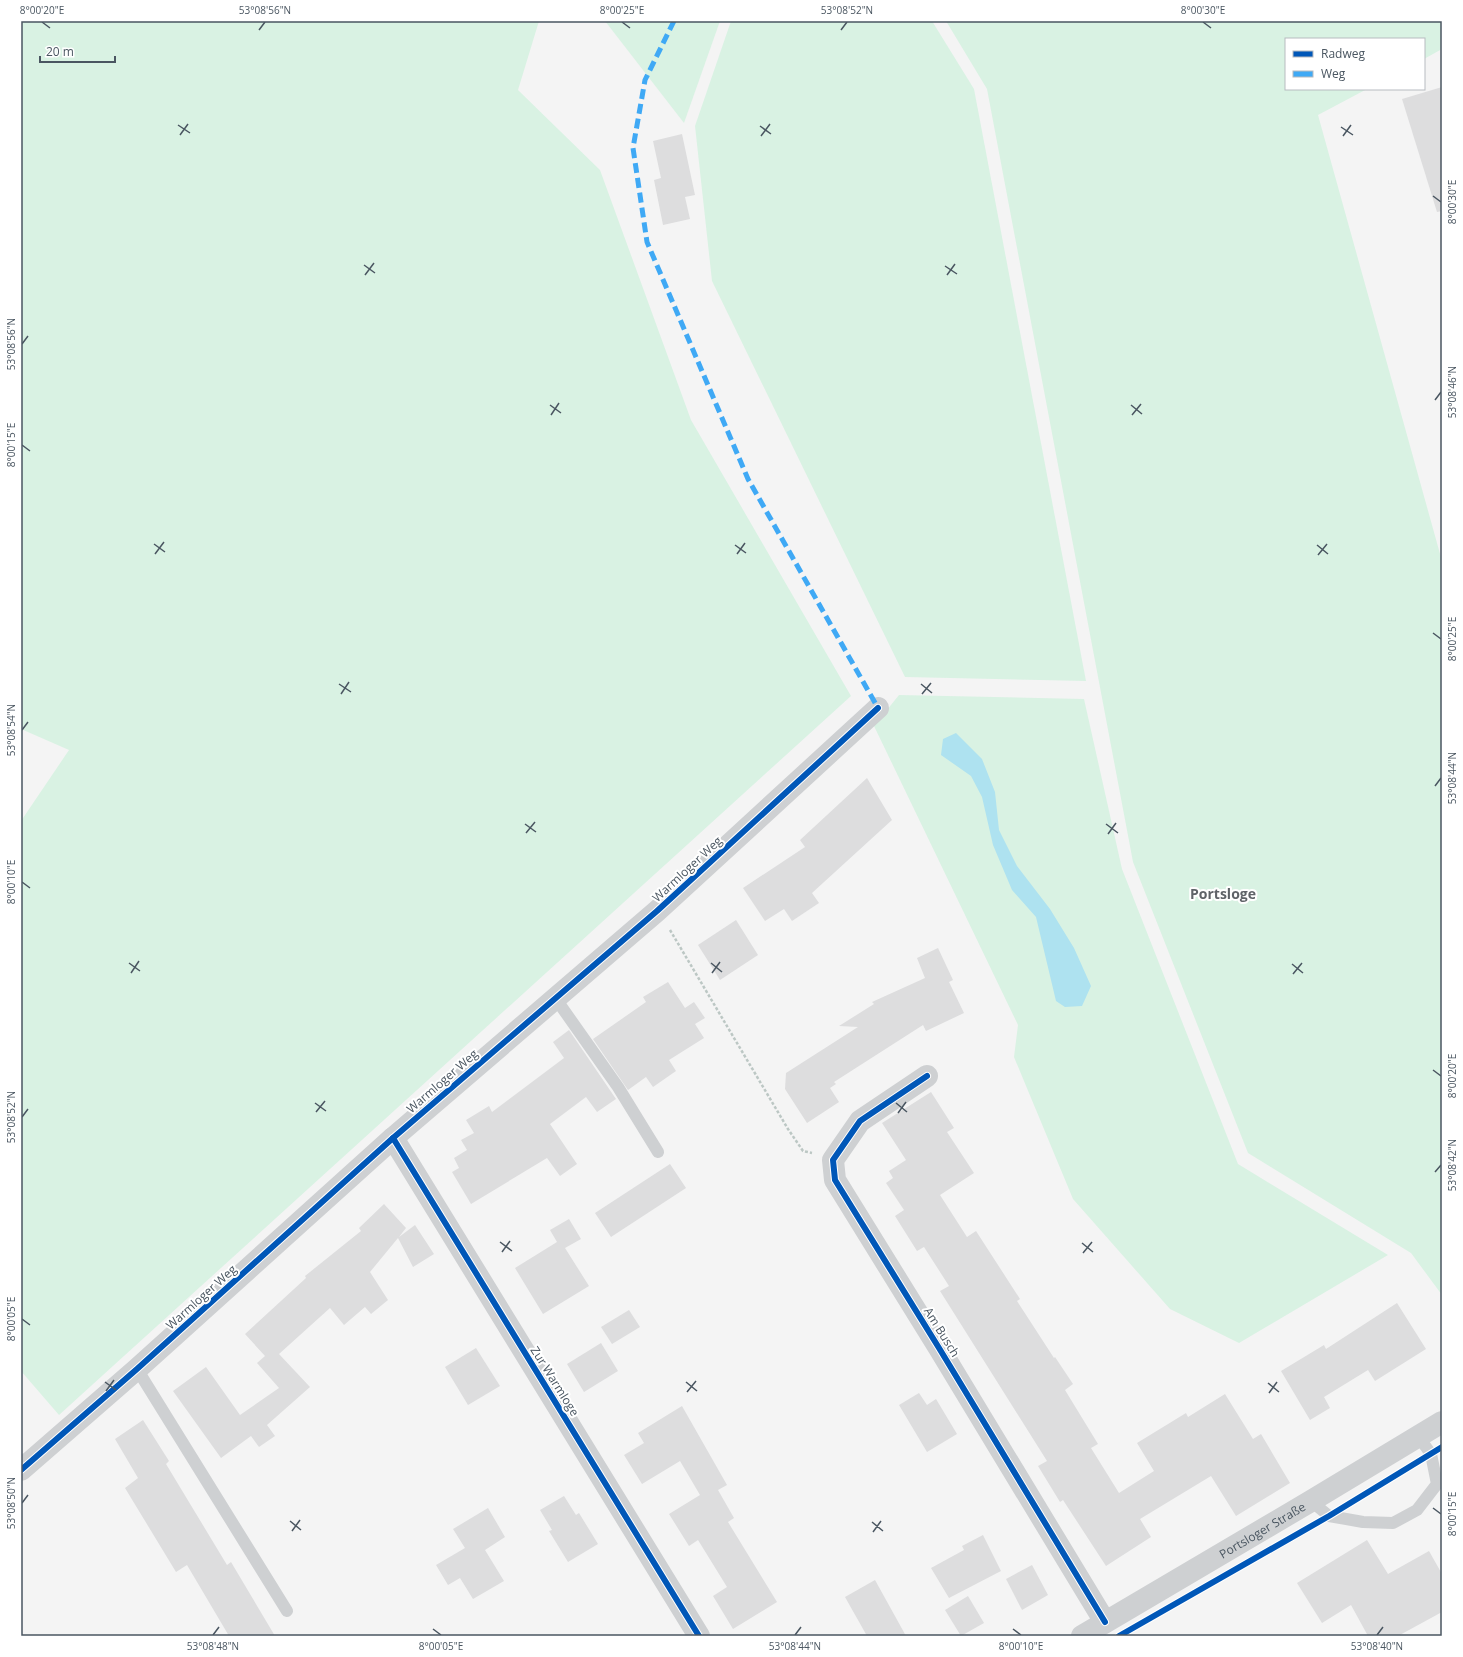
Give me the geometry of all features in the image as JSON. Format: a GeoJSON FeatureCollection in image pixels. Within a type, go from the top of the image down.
{"type":"FeatureCollection","features":[{"type":"Feature","properties":{"kind":"street","name":"Warmloger Weg"},"geometry":{"type":"LineString","coordinates":[[21,1470],[137,1369],[393,1138],[657,911],[878,708]]}},
{"type":"Feature","properties":{"kind":"street"},"geometry":{"type":"LineString","coordinates":[[833,1160],[860,1121],[927,1076]]}},
{"type":"Feature","properties":{"kind":"street","name":"Zur Warmloge"},"geometry":{"type":"LineString","coordinates":[[393,1138],[699,1636]]}},
{"type":"Feature","properties":{"kind":"street","name":"Am Busch"},"geometry":{"type":"LineString","coordinates":[[833,1160],[835,1180],[944,1355],[1105,1622]]}},
{"type":"Feature","properties":{"kind":"street","name":"Portsloger Straße"},"geometry":{"type":"LineString","coordinates":[[1082,1636],[1442,1422]]}},
{"type":"Feature","properties":{"kind":"lane"},"geometry":{"type":"LineString","coordinates":[[556,999],[618,1087],[658,1152]]}},
{"type":"Feature","properties":{"kind":"lane"},"geometry":{"type":"LineString","coordinates":[[137,1369],[288,1611]]}},
{"type":"Feature","properties":{"kind":"lane"},"geometry":{"type":"LineString","coordinates":[[1311,1501],[1329,1516],[1363,1522],[1393,1522],[1417,1510],[1437,1484],[1431,1454],[1418,1436]]}},
{"type":"Feature","properties":{"kind":"path"},"geometry":{"type":"LineString","coordinates":[[657,911],[671,931],[788,1129],[803,1151],[833,1160]]}},
{"type":"Feature","properties":{"kind":"green space"},"geometry":{"type":"Polygon","coordinates":[[[21,21],[539,21],[518,90],[600,170],[691,420],[851,696],[59,1415],[21,1371],[21,821],[69,750],[21,729],[21,21]]]}},
{"type":"Feature","properties":{"kind":"green space"},"geometry":{"type":"Polygon","coordinates":[[[605,21],[720,21],[684,123],[605,21]]]}},
{"type":"Feature","properties":{"kind":"green space"},"geometry":{"type":"Polygon","coordinates":[[[731,21],[932,21],[974,89],[1086,681],[905,677],[712,281],[695,126],[731,21]]]}},
{"type":"Feature","properties":{"kind":"green space"},"geometry":{"type":"Polygon","coordinates":[[[946,21],[1442,21],[1442,49],[1425,58],[1425,38],[1285,38],[1285,90],[1365,90],[1318,115],[1442,561],[1442,1295],[1411,1253],[1248,1153],[1133,862],[987,89],[946,21]]]}},
{"type":"Feature","properties":{"kind":"green space"},"geometry":{"type":"Polygon","coordinates":[[[899,695],[1084,699],[1122,869],[1238,1164],[1388,1255],[1239,1343],[1170,1309],[1073,1199],[1014,1057],[1018,1025],[874,726],[899,695]]]}},
{"type":"Feature","properties":{"kind":"water"},"geometry":{"type":"Polygon","coordinates":[[[956,733],[982,759],[995,792],[999,830],[1017,866],[1050,909],[1074,948],[1091,986],[1082,1006],[1065,1007],[1056,1001],[1036,917],[1012,890],[993,845],[982,797],[971,776],[941,755],[943,739],[956,733]]]}},
{"type":"Feature","properties":{"kind":"building"},"geometry":{"type":"Polygon","coordinates":[[[1442,87],[1442,211],[1437,212],[1402,99],[1442,87]]]}},
{"type":"Feature","properties":{"kind":"building"},"geometry":{"type":"Polygon","coordinates":[[[682,134],[695,195],[685,197],[690,219],[663,225],[654,180],[661,178],[653,141],[682,134]]]}},
{"type":"Feature","properties":{"kind":"building"},"geometry":{"type":"Polygon","coordinates":[[[867,778],[892,820],[812,893],[819,903],[792,921],[784,909],[765,921],[743,888],[805,847],[800,840],[867,778]]]}},
{"type":"Feature","properties":{"kind":"building"},"geometry":{"type":"Polygon","coordinates":[[[736,920],[758,955],[720,980],[698,945],[736,920]]]}},
{"type":"Feature","properties":{"kind":"building"},"geometry":{"type":"Polygon","coordinates":[[[938,948],[953,980],[949,982],[964,1013],[926,1031],[923,1025],[834,1082],[836,1084],[830,1088],[839,1102],[807,1123],[785,1089],[786,1073],[858,1027],[839,1026],[874,1004],[872,1002],[925,978],[917,958],[938,948]]]}},
{"type":"Feature","properties":{"kind":"building"},"geometry":{"type":"Polygon","coordinates":[[[668,982],[685,1008],[694,1002],[705,1018],[695,1024],[704,1038],[669,1060],[676,1071],[653,1087],[646,1077],[628,1090],[593,1039],[646,1002],[643,997],[668,982]]]}},
{"type":"Feature","properties":{"kind":"building"},"geometry":{"type":"Polygon","coordinates":[[[569,1030],[616,1099],[597,1112],[586,1097],[550,1124],[577,1164],[560,1176],[547,1158],[471,1204],[452,1172],[459,1168],[454,1158],[467,1150],[461,1140],[474,1133],[466,1120],[489,1106],[492,1112],[564,1058],[553,1042],[569,1030]]]}},
{"type":"Feature","properties":{"kind":"building"},"geometry":{"type":"Polygon","coordinates":[[[931,1092],[954,1128],[947,1132],[974,1173],[940,1195],[967,1237],[976,1231],[1020,1299],[1017,1301],[1054,1358],[1055,1357],[1073,1384],[1065,1390],[1098,1444],[1091,1448],[1119,1493],[1154,1471],[1137,1443],[1186,1413],[1188,1417],[1225,1394],[1253,1439],[1261,1434],[1290,1483],[1236,1516],[1211,1476],[1140,1519],[1151,1537],[1106,1566],[1063,1500],[1060,1502],[1038,1466],[1047,1461],[940,1291],[949,1286],[924,1247],[917,1251],[895,1216],[904,1210],[886,1183],[893,1178],[889,1171],[906,1160],[882,1123],[931,1092]]]}},
{"type":"Feature","properties":{"kind":"building"},"geometry":{"type":"Polygon","coordinates":[[[670,1164],[686,1188],[611,1237],[595,1213],[670,1164]]]}},
{"type":"Feature","properties":{"kind":"building"},"geometry":{"type":"Polygon","coordinates":[[[384,1204],[406,1228],[399,1237],[415,1225],[434,1254],[413,1267],[398,1238],[370,1272],[388,1300],[371,1314],[365,1307],[344,1325],[330,1308],[279,1354],[310,1387],[267,1425],[275,1436],[259,1447],[251,1436],[221,1458],[173,1391],[206,1367],[240,1415],[279,1388],[257,1363],[265,1356],[245,1334],[306,1278],[305,1276],[361,1231],[359,1228],[384,1204]]]}},
{"type":"Feature","properties":{"kind":"building"},"geometry":{"type":"Polygon","coordinates":[[[569,1219],[581,1239],[565,1248],[589,1286],[543,1314],[515,1268],[557,1242],[550,1230],[569,1219]]]}},
{"type":"Feature","properties":{"kind":"building"},"geometry":{"type":"Polygon","coordinates":[[[1397,1303],[1426,1349],[1375,1381],[1368,1370],[1324,1397],[1330,1408],[1310,1420],[1281,1371],[1324,1345],[1326,1349],[1397,1303]]]}},
{"type":"Feature","properties":{"kind":"building"},"geometry":{"type":"Polygon","coordinates":[[[629,1310],[640,1327],[612,1344],[601,1327],[629,1310]]]}},
{"type":"Feature","properties":{"kind":"building"},"geometry":{"type":"Polygon","coordinates":[[[601,1343],[618,1371],[584,1392],[567,1364],[601,1343]]]}},
{"type":"Feature","properties":{"kind":"building"},"geometry":{"type":"Polygon","coordinates":[[[476,1348],[500,1386],[468,1405],[445,1367],[476,1348]]]}},
{"type":"Feature","properties":{"kind":"building"},"geometry":{"type":"Polygon","coordinates":[[[919,1393],[927,1405],[936,1399],[957,1434],[927,1452],[899,1405],[919,1393]]]}},
{"type":"Feature","properties":{"kind":"building"},"geometry":{"type":"Polygon","coordinates":[[[682,1406],[727,1485],[718,1490],[734,1518],[728,1522],[777,1602],[733,1629],[713,1596],[727,1587],[698,1540],[689,1546],[669,1514],[700,1495],[680,1461],[642,1484],[624,1455],[644,1443],[638,1433],[682,1406]]]}},
{"type":"Feature","properties":{"kind":"building"},"geometry":{"type":"Polygon","coordinates":[[[143,1420],[169,1461],[166,1464],[227,1565],[231,1562],[275,1636],[229,1636],[187,1565],[176,1572],[125,1488],[138,1478],[115,1439],[143,1420]]]}},
{"type":"Feature","properties":{"kind":"building"},"geometry":{"type":"Polygon","coordinates":[[[564,1496],[576,1515],[579,1513],[598,1544],[568,1562],[549,1531],[552,1530],[540,1510],[564,1496]]]}},
{"type":"Feature","properties":{"kind":"building"},"geometry":{"type":"Polygon","coordinates":[[[488,1508],[505,1537],[485,1550],[504,1581],[473,1599],[460,1578],[448,1585],[436,1565],[465,1548],[453,1529],[488,1508]]]}},
{"type":"Feature","properties":{"kind":"building"},"geometry":{"type":"Polygon","coordinates":[[[983,1535],[1001,1571],[949,1598],[931,1568],[964,1550],[962,1546],[983,1535]]]}},
{"type":"Feature","properties":{"kind":"building"},"geometry":{"type":"Polygon","coordinates":[[[1367,1540],[1388,1574],[1429,1551],[1442,1574],[1442,1612],[1398,1636],[1368,1636],[1351,1605],[1322,1623],[1297,1583],[1367,1540]]]}},
{"type":"Feature","properties":{"kind":"building"},"geometry":{"type":"Polygon","coordinates":[[[1032,1565],[1048,1595],[1022,1610],[1006,1579],[1032,1565]]]}},
{"type":"Feature","properties":{"kind":"building"},"geometry":{"type":"Polygon","coordinates":[[[875,1580],[906,1636],[867,1636],[845,1597],[875,1580]]]}},
{"type":"Feature","properties":{"kind":"building"},"geometry":{"type":"Polygon","coordinates":[[[968,1596],[984,1623],[961,1636],[945,1610],[968,1596]]]}},
{"type":"Feature","properties":{"kind":"marked path"},"geometry":{"type":"LineString","coordinates":[[674,21],[645,80],[633,148],[647,242],[748,479],[878,708]]}},
{"type":"Feature","properties":{"kind":"cycle path"},"geometry":{"type":"LineString","coordinates":[[21,1470],[137,1369],[393,1138],[657,911],[878,708]]}},
{"type":"Feature","properties":{"kind":"cycle path"},"geometry":{"type":"LineString","coordinates":[[927,1076],[860,1121],[833,1160],[835,1180],[1105,1622]]}},
{"type":"Feature","properties":{"kind":"cycle path"},"geometry":{"type":"LineString","coordinates":[[393,1138],[699,1636]]}},
{"type":"Feature","properties":{"kind":"cycle path"},"geometry":{"type":"LineString","coordinates":[[1119,1636],[1329,1516],[1442,1447]]}},
{"type":"Feature","properties":{"kind":"district","name":"Portsloge"},"geometry":{"type":"Point","coordinates":[1223,893]}}]}
